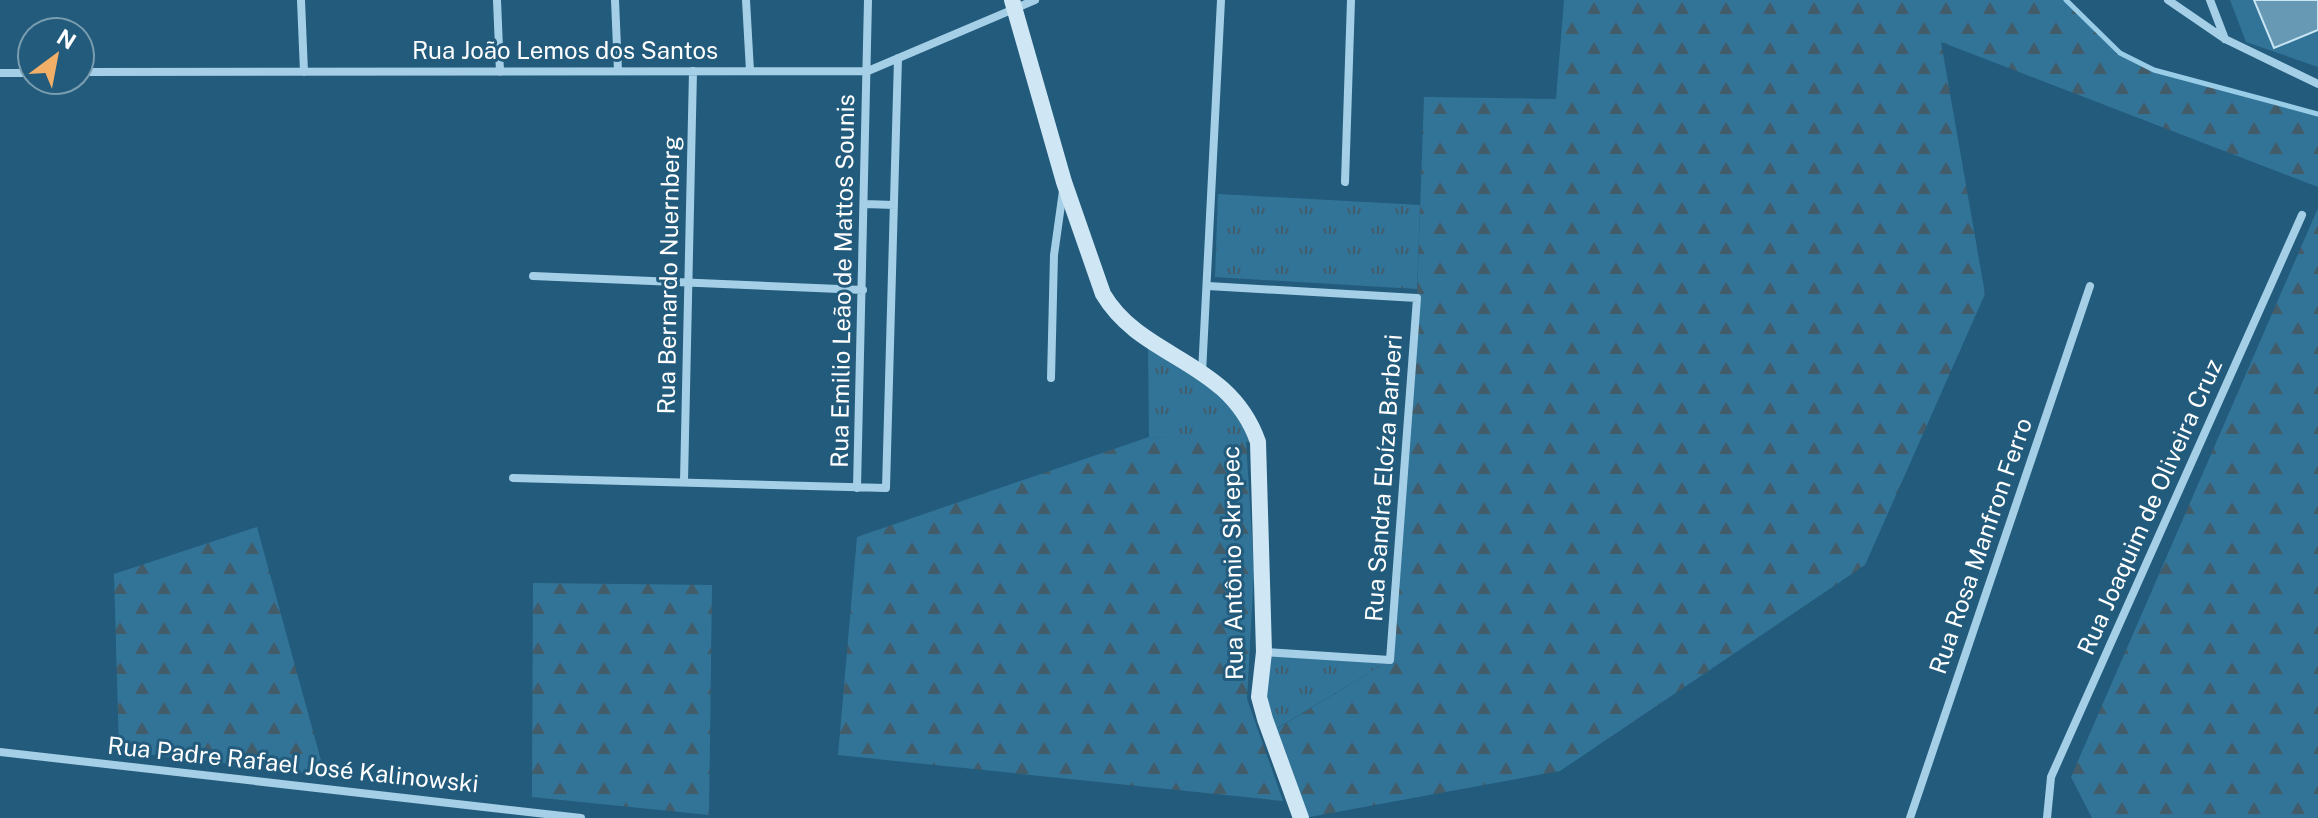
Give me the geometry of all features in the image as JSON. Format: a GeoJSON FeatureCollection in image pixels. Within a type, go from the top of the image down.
{"type":"FeatureCollection","features":[{"type":"Feature","properties":{"kind":"street"},"geometry":{"type":"LineString","coordinates":[[301,0],[304,72]]}},
{"type":"Feature","properties":{"kind":"street"},"geometry":{"type":"LineString","coordinates":[[497,0],[500,72]]}},
{"type":"Feature","properties":{"kind":"street"},"geometry":{"type":"LineString","coordinates":[[615,0],[618,71]]}},
{"type":"Feature","properties":{"kind":"street"},"geometry":{"type":"LineString","coordinates":[[746,0],[750,71]]}},
{"type":"Feature","properties":{"kind":"street","name":"Rua Emilio Leão de Mattos Sounis"},"geometry":{"type":"LineString","coordinates":[[868,0],[857,488],[886,488],[898,58]]}},
{"type":"Feature","properties":{"kind":"street","name":"Rua João Lemos dos Santos"},"geometry":{"type":"LineString","coordinates":[[96,72],[868,71],[1014,4],[1035,0]]}},
{"type":"Feature","properties":{"kind":"street"},"geometry":{"type":"LineString","coordinates":[[1202,373],[1221,0]]}},
{"type":"Feature","properties":{"kind":"street"},"geometry":{"type":"LineString","coordinates":[[1345,182],[1351,0]]}},
{"type":"Feature","properties":{"kind":"street"},"geometry":{"type":"LineString","coordinates":[[2168,0],[2225,39],[2318,84]]}},
{"type":"Feature","properties":{"kind":"street"},"geometry":{"type":"LineString","coordinates":[[2210,0],[2225,39]]}},
{"type":"Feature","properties":{"kind":"street","name":"Rua Antônio Skrepec"},"geometry":{"type":"LineString","coordinates":[[1014,4],[1064,182],[1097,280],[1110,306],[1133,328],[1224,387],[1252,427],[1258,442],[1264,652],[1259,697],[1301,818]]}},
{"type":"Feature","properties":{"kind":"street","name":"Rua Bernardo Nuernberg"},"geometry":{"type":"LineString","coordinates":[[684,481],[693,71]]}},
{"type":"Feature","properties":{"kind":"street"},"geometry":{"type":"LineString","coordinates":[[1051,378],[1054,255],[1064,182]]}},
{"type":"Feature","properties":{"kind":"street"},"geometry":{"type":"LineString","coordinates":[[865,204],[894,205]]}},
{"type":"Feature","properties":{"kind":"street","name":"Rua Joaquim de Oliveira Cruz"},"geometry":{"type":"LineString","coordinates":[[2047,818],[2051,777],[2302,215]]}},
{"type":"Feature","properties":{"kind":"street"},"geometry":{"type":"LineString","coordinates":[[533,276],[863,290]]}},
{"type":"Feature","properties":{"kind":"street","name":"Rua Sandra Eloíza Barberi"},"geometry":{"type":"LineString","coordinates":[[1208,286],[1417,298],[1390,660],[1264,652]]}},
{"type":"Feature","properties":{"kind":"street","name":"Rua Rosa Manfron Ferro"},"geometry":{"type":"LineString","coordinates":[[1910,818],[2090,286]]}},
{"type":"Feature","properties":{"kind":"street"},"geometry":{"type":"LineString","coordinates":[[513,478],[857,488]]}},
{"type":"Feature","properties":{"kind":"street","name":"Rua Padre Rafael José Kalinowski"},"geometry":{"type":"LineString","coordinates":[[0,752],[581,818]]}},
{"type":"Feature","properties":{"kind":"green space"},"geometry":{"type":"Polygon","coordinates":[[[1564,0],[2066,0],[2120,53],[2154,70],[2318,114],[2318,187],[1941,42],[1985,294],[1865,565],[1560,771],[1304,818],[1270,733],[1390,660],[1417,298],[1424,97],[1556,99],[1564,0]]]}},
{"type":"Feature","properties":{"kind":"green space"},"geometry":{"type":"Polygon","coordinates":[[[2230,0],[2318,0],[2318,67],[2246,42],[2230,0]]]}},
{"type":"Feature","properties":{"kind":"green space"},"geometry":{"type":"Polygon","coordinates":[[[1218,194],[1420,205],[1417,289],[1215,277],[1218,194]]]}},
{"type":"Feature","properties":{"kind":"green space"},"geometry":{"type":"Polygon","coordinates":[[[2318,208],[2318,818],[2092,818],[2071,777],[2318,208]]]}},
{"type":"Feature","properties":{"kind":"green space"},"geometry":{"type":"Polygon","coordinates":[[[1148,344],[1224,399],[1237,412],[1255,442],[1149,437],[1148,344]]]}},
{"type":"Feature","properties":{"kind":"green space"},"geometry":{"type":"Polygon","coordinates":[[[1149,437],[1246,441],[1254,571],[1247,699],[1283,801],[838,755],[857,537],[1149,437]]]}},
{"type":"Feature","properties":{"kind":"green space"},"geometry":{"type":"Polygon","coordinates":[[[257,527],[325,775],[119,751],[114,574],[257,527]]]}},
{"type":"Feature","properties":{"kind":"green space"},"geometry":{"type":"Polygon","coordinates":[[[533,583],[712,585],[709,815],[532,797],[533,583]]]}},
{"type":"Feature","properties":{"kind":"green space"},"geometry":{"type":"Polygon","coordinates":[[[1264,652],[1390,660],[1269,733],[1264,652]]]}},
{"type":"Feature","properties":{"kind":"building"},"geometry":{"type":"Polygon","coordinates":[[[2254,0],[2318,0],[2318,30],[2274,48],[2254,0]]]}},
{"type":"Feature","properties":{"kind":"waterway"},"geometry":{"type":"LineString","coordinates":[[2066,0],[2120,53],[2154,70],[2318,114]]}}]}
